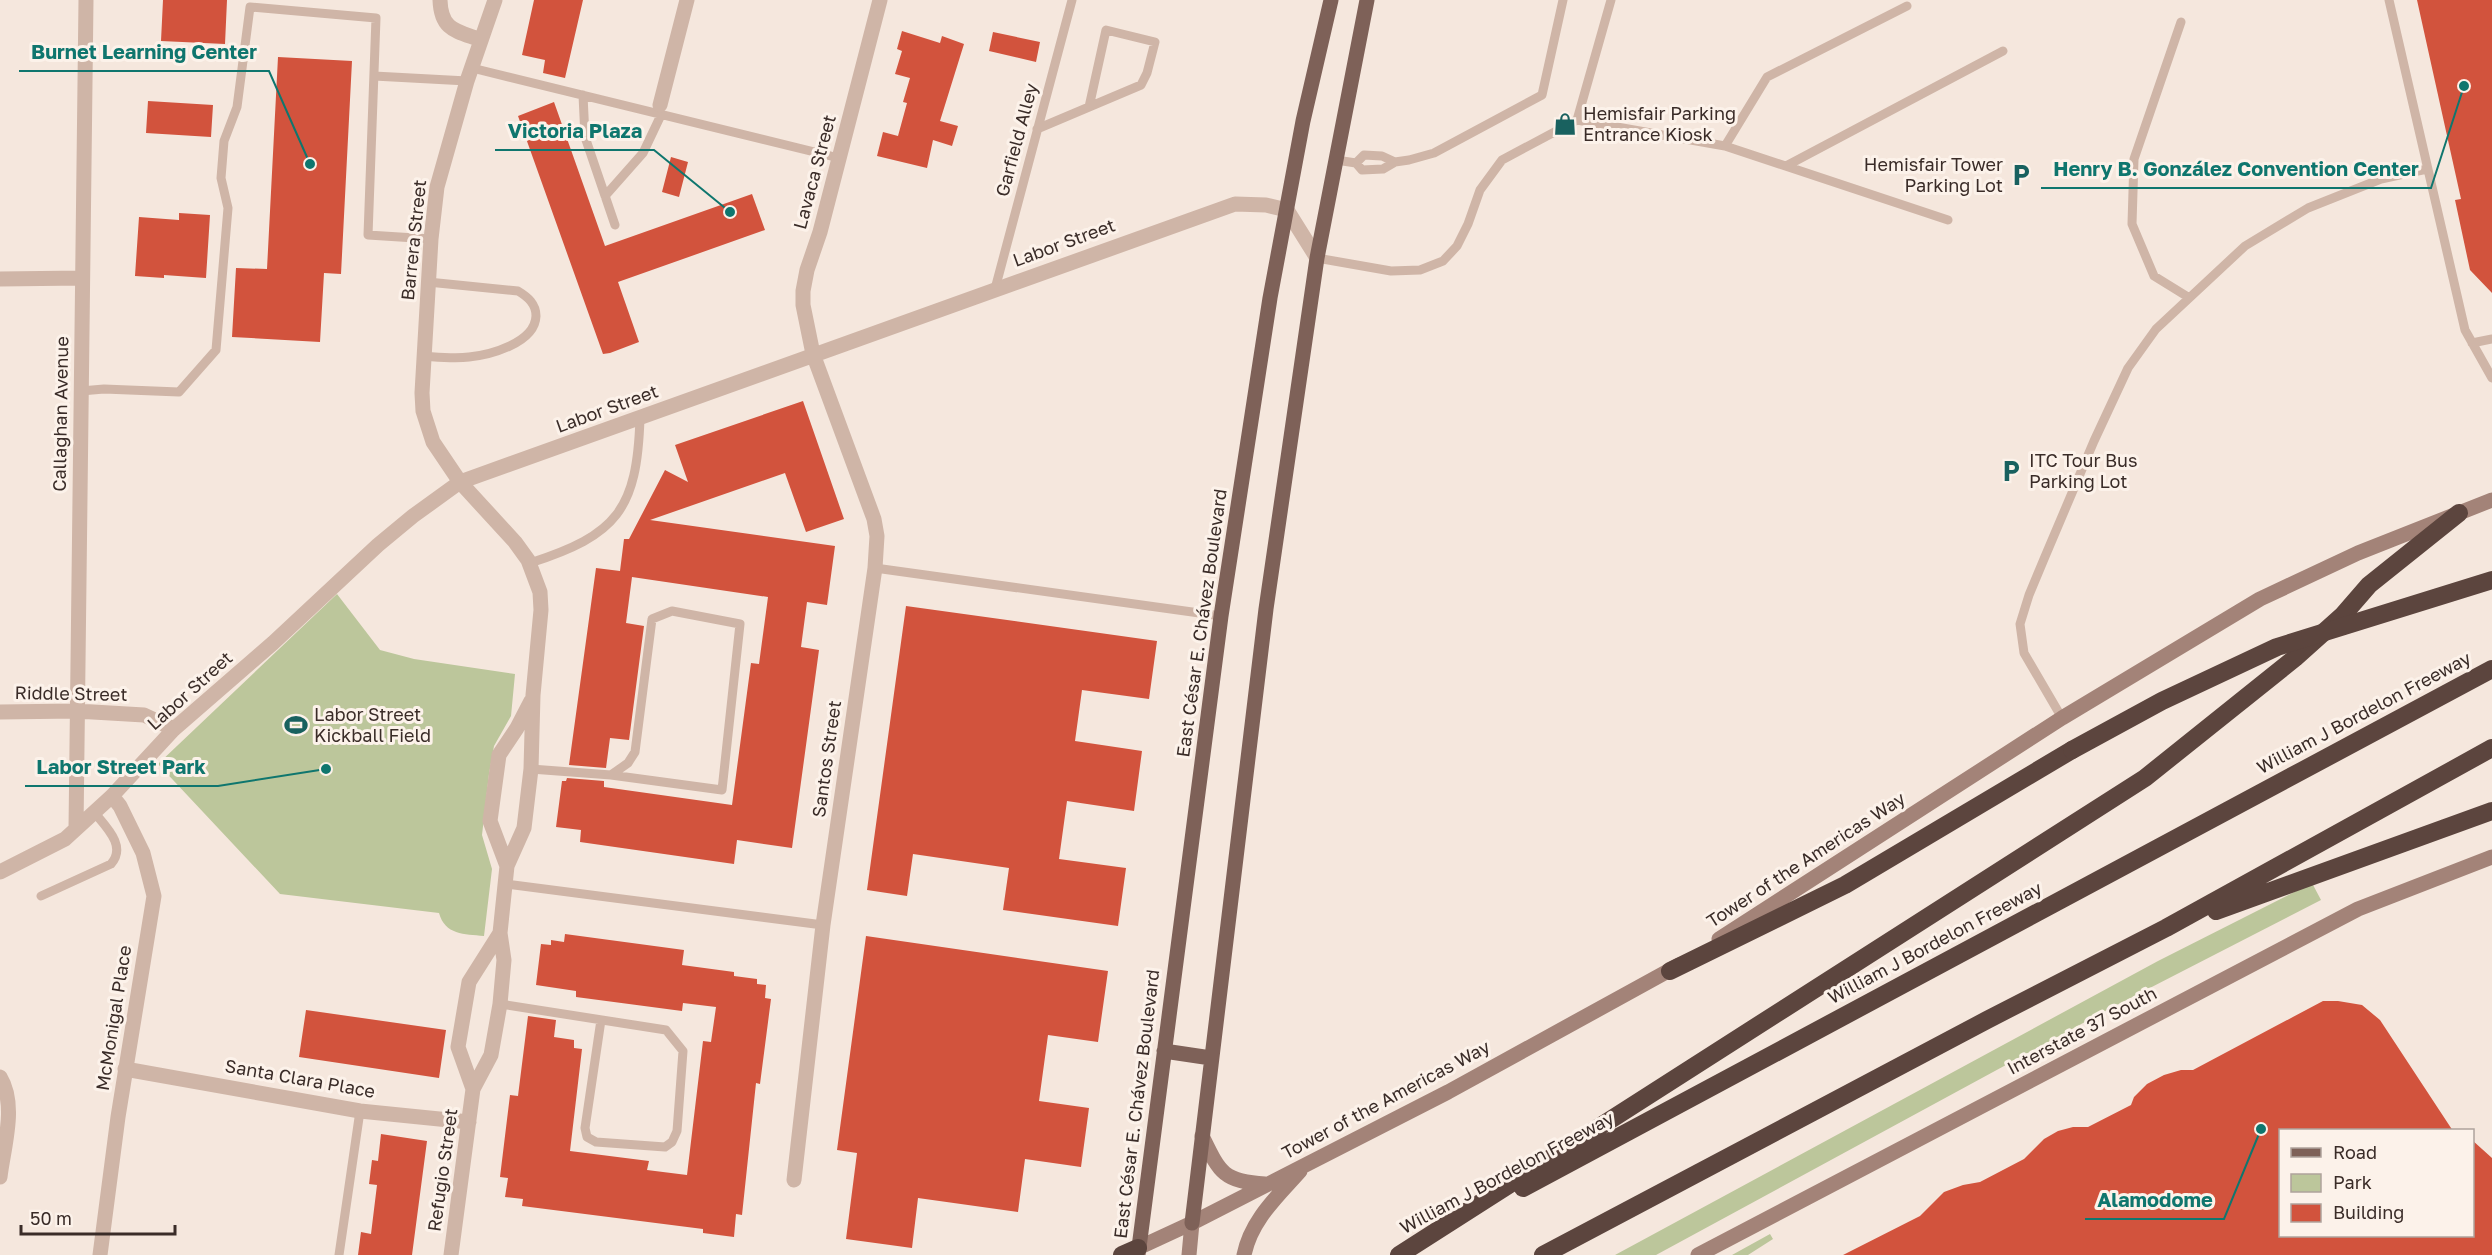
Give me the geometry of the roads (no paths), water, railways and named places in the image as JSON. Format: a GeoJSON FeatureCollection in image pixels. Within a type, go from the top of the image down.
{"type":"FeatureCollection","features":[{"type":"Feature","properties":{"kind":"highway"},"geometry":{"type":"LineString","coordinates":[[1399,1255],[2145,778],[2295,658],[2343,615],[2369,585],[2459,513]]}},
{"type":"Feature","properties":{"kind":"highway"},"geometry":{"type":"LineString","coordinates":[[1670,971],[1845,885],[2072,750],[2162,701],[2277,647],[2492,580]]}},
{"type":"Feature","properties":{"kind":"highway","name":"William J Bordelon Freeway"},"geometry":{"type":"LineString","coordinates":[[1399,1255],[2492,669]]}},
{"type":"Feature","properties":{"kind":"highway"},"geometry":{"type":"LineString","coordinates":[[1543,1255],[1956,1036],[2166,928],[2492,748]]}},
{"type":"Feature","properties":{"kind":"highway"},"geometry":{"type":"LineString","coordinates":[[2166,928],[2492,811]]}},
{"type":"Feature","properties":{"kind":"main road","name":"East César E. Chávez Boulevard"},"geometry":{"type":"LineString","coordinates":[[1133,1253],[1164,1051],[1221,616],[1270,298],[1303,121],[1331,0]]}},
{"type":"Feature","properties":{"kind":"main road"},"geometry":{"type":"LineString","coordinates":[[1189,1255],[1266,609],[1317,258],[1367,0]]}},
{"type":"Feature","properties":{"kind":"main road","name":"Tower of the Americas Way"},"geometry":{"type":"LineString","coordinates":[[1133,1253],[1448,1092],[1670,971],[2062,718],[2260,599],[2358,553],[2492,500]]}},
{"type":"Feature","properties":{"kind":"main road","name":"Interstate 37 South"},"geometry":{"type":"LineString","coordinates":[[1698,1255],[2358,909],[2492,857]]}},
{"type":"Feature","properties":{"kind":"main road"},"geometry":{"type":"LineString","coordinates":[[1164,1051],[1211,1058]]}},
{"type":"Feature","properties":{"kind":"main road"},"geometry":{"type":"LineString","coordinates":[[1202,1136],[1216,1164],[1227,1176],[1243,1183],[1265,1185]]}},
{"type":"Feature","properties":{"kind":"main road"},"geometry":{"type":"LineString","coordinates":[[1244,1255],[1252,1230],[1263,1212],[1309,1162]]}},
{"type":"Feature","properties":{"kind":"street","name":"Callaghan Avenue"},"geometry":{"type":"LineString","coordinates":[[75,829],[86,0]]}},
{"type":"Feature","properties":{"kind":"street"},"geometry":{"type":"LineString","coordinates":[[440,0],[441,15],[448,27],[481,40]]}},
{"type":"Feature","properties":{"kind":"street","name":"Barrera Street"},"geometry":{"type":"LineString","coordinates":[[460,482],[442,458],[428,430],[422,393],[431,239],[437,187],[469,74],[495,0]]}},
{"type":"Feature","properties":{"kind":"street"},"geometry":{"type":"LineString","coordinates":[[660,111],[687,0]]}},
{"type":"Feature","properties":{"kind":"street","name":"Lavaca Street"},"geometry":{"type":"LineString","coordinates":[[813,354],[803,305],[803,291],[880,0]]}},
{"type":"Feature","properties":{"kind":"street","name":"Labor Street"},"geometry":{"type":"LineString","coordinates":[[0,872],[65,838],[112,796],[174,729],[273,643],[378,545],[460,482],[1235,204],[1266,205],[1287,210]]}},
{"type":"Feature","properties":{"kind":"street"},"geometry":{"type":"LineString","coordinates":[[1287,210],[1317,258]]}},
{"type":"Feature","properties":{"kind":"street"},"geometry":{"type":"LineString","coordinates":[[0,279],[82,278]]}},
{"type":"Feature","properties":{"kind":"street","name":"Santos Street"},"geometry":{"type":"LineString","coordinates":[[794,1180],[822,925],[877,536],[869,499],[813,354]]}},
{"type":"Feature","properties":{"kind":"street","name":"Refugio Street"},"geometry":{"type":"LineString","coordinates":[[451,1255],[473,1089],[491,1055],[500,1004],[504,960],[500,933],[507,866],[524,828],[531,769],[533,695],[541,610],[540,592],[530,563],[515,542],[460,482]]}},
{"type":"Feature","properties":{"kind":"street","name":"Refugio Street"},"geometry":{"type":"LineString","coordinates":[[507,866],[490,821],[499,755],[517,728],[533,695]]}},
{"type":"Feature","properties":{"kind":"street","name":"Riddle Street"},"geometry":{"type":"LineString","coordinates":[[0,711],[76,711],[144,715],[174,729]]}},
{"type":"Feature","properties":{"kind":"street","name":"McMonigal Place"},"geometry":{"type":"LineString","coordinates":[[100,1255],[125,1069],[154,896],[143,853],[120,806],[112,796]]}},
{"type":"Feature","properties":{"kind":"street","name":"Refugio Street"},"geometry":{"type":"LineString","coordinates":[[473,1089],[458,1047],[469,982],[500,933]]}},
{"type":"Feature","properties":{"kind":"street","name":"Santa Clara Place"},"geometry":{"type":"LineString","coordinates":[[125,1069],[360,1111],[469,1122]]}},
{"type":"Feature","properties":{"kind":"street"},"geometry":{"type":"LineString","coordinates":[[0,1077],[7,1088],[9,1117],[0,1177]]}},
{"type":"Feature","properties":{"kind":"lane","name":"Garfield Alley"},"geometry":{"type":"LineString","coordinates":[[995,289],[1072,0]]}},
{"type":"Feature","properties":{"kind":"lane"},"geometry":{"type":"LineString","coordinates":[[1336,160],[1356,163],[1362,170],[1383,169],[1395,162],[1434,153],[1542,95],[1563,0]]}},
{"type":"Feature","properties":{"kind":"lane"},"geometry":{"type":"LineString","coordinates":[[1577,120],[1611,0]]}},
{"type":"Feature","properties":{"kind":"lane"},"geometry":{"type":"LineString","coordinates":[[2389,0],[2465,330],[2492,378]]}},
{"type":"Feature","properties":{"kind":"lane"},"geometry":{"type":"LineString","coordinates":[[1725,147],[1767,77],[1906,6]]}},
{"type":"Feature","properties":{"kind":"lane"},"geometry":{"type":"LineString","coordinates":[[81,391],[104,389],[179,393],[216,350],[228,208],[221,178],[224,141],[237,107],[250,7],[376,18],[368,235],[431,239]]}},
{"type":"Feature","properties":{"kind":"lane"},"geometry":{"type":"LineString","coordinates":[[2181,22],[2134,159],[2132,224],[2154,276],[2188,297]]}},
{"type":"Feature","properties":{"kind":"lane"},"geometry":{"type":"LineString","coordinates":[[1037,129],[1089,107],[1141,85],[1147,73],[1155,42],[1106,30],[1089,107]]}},
{"type":"Feature","properties":{"kind":"lane"},"geometry":{"type":"LineString","coordinates":[[1786,166],[2002,51]]}},
{"type":"Feature","properties":{"kind":"lane"},"geometry":{"type":"LineString","coordinates":[[374,76],[469,74],[660,111],[839,158]]}},
{"type":"Feature","properties":{"kind":"lane"},"geometry":{"type":"LineString","coordinates":[[583,95],[585,136],[615,225]]}},
{"type":"Feature","properties":{"kind":"lane"},"geometry":{"type":"LineString","coordinates":[[605,195],[644,153],[660,111]]}},
{"type":"Feature","properties":{"kind":"lane"},"geometry":{"type":"LineString","coordinates":[[1317,258],[1391,271],[1420,270],[1443,261],[1457,246],[1468,224],[1480,190],[1502,160],[1577,120],[1725,147],[1948,220]]}},
{"type":"Feature","properties":{"kind":"lane"},"geometry":{"type":"LineString","coordinates":[[1356,163],[1364,155],[1382,156],[1395,162]]}},
{"type":"Feature","properties":{"kind":"lane"},"geometry":{"type":"LineString","coordinates":[[2062,718],[2024,653],[2020,624],[2028,596],[2094,441],[2128,368],[2156,329],[2245,246],[2308,208],[2381,179],[2427,169]]}},
{"type":"Feature","properties":{"kind":"lane"},"geometry":{"type":"LineString","coordinates":[[423,356],[450,358],[483,355],[522,339],[531,330],[536,319],[534,306],[529,298],[519,291],[428,282]]}},
{"type":"Feature","properties":{"kind":"lane"},"geometry":{"type":"LineString","coordinates":[[2472,343],[2492,339]]}},
{"type":"Feature","properties":{"kind":"lane"},"geometry":{"type":"LineString","coordinates":[[530,563],[586,540],[612,522],[629,493],[638,451],[640,418]]}},
{"type":"Feature","properties":{"kind":"lane"},"geometry":{"type":"LineString","coordinates":[[874,568],[1221,616]]}},
{"type":"Feature","properties":{"kind":"lane"},"geometry":{"type":"LineString","coordinates":[[531,769],[611,775],[722,790],[740,624],[672,611],[652,619],[635,752],[628,763],[611,775]]}},
{"type":"Feature","properties":{"kind":"lane"},"geometry":{"type":"LineString","coordinates":[[42,896],[111,864],[117,857],[114,838],[94,812]]}},
{"type":"Feature","properties":{"kind":"lane"},"geometry":{"type":"LineString","coordinates":[[506,884],[822,925]]}},
{"type":"Feature","properties":{"kind":"lane"},"geometry":{"type":"LineString","coordinates":[[500,1004],[666,1030],[683,1051],[677,1131],[672,1142],[665,1147],[596,1142],[587,1137],[585,1128],[601,1020]]}},
{"type":"Feature","properties":{"kind":"lane"},"geometry":{"type":"LineString","coordinates":[[339,1255],[360,1111]]}},
{"type":"Feature","properties":{"kind":"place","name":"Henry B. González Convention Center"},"geometry":{"type":"Point","coordinates":[2464,86]}},
{"type":"Feature","properties":{"kind":"place","name":"Hemisfair Parking Entrance Kiosk"},"geometry":{"type":"Point","coordinates":[1565,124]}},
{"type":"Feature","properties":{"kind":"place","name":"Burnet Learning Center"},"geometry":{"type":"Point","coordinates":[310,164]}},
{"type":"Feature","properties":{"kind":"place","name":"Hemisfair Tower Parking Lot"},"geometry":{"type":"Point","coordinates":[2021,175]}},
{"type":"Feature","properties":{"kind":"place","name":"Victoria Plaza"},"geometry":{"type":"Point","coordinates":[730,212]}},
{"type":"Feature","properties":{"kind":"place","name":"ITC Tour Bus Parking Lot"},"geometry":{"type":"Point","coordinates":[2011,471]}},
{"type":"Feature","properties":{"kind":"place","name":"Labor Street Kickball Field"},"geometry":{"type":"Point","coordinates":[296,725]}},
{"type":"Feature","properties":{"kind":"place","name":"Labor Street Park"},"geometry":{"type":"Point","coordinates":[326,769]}},
{"type":"Feature","properties":{"kind":"place","name":"Alamodome"},"geometry":{"type":"Point","coordinates":[2261,1129]}}]}
